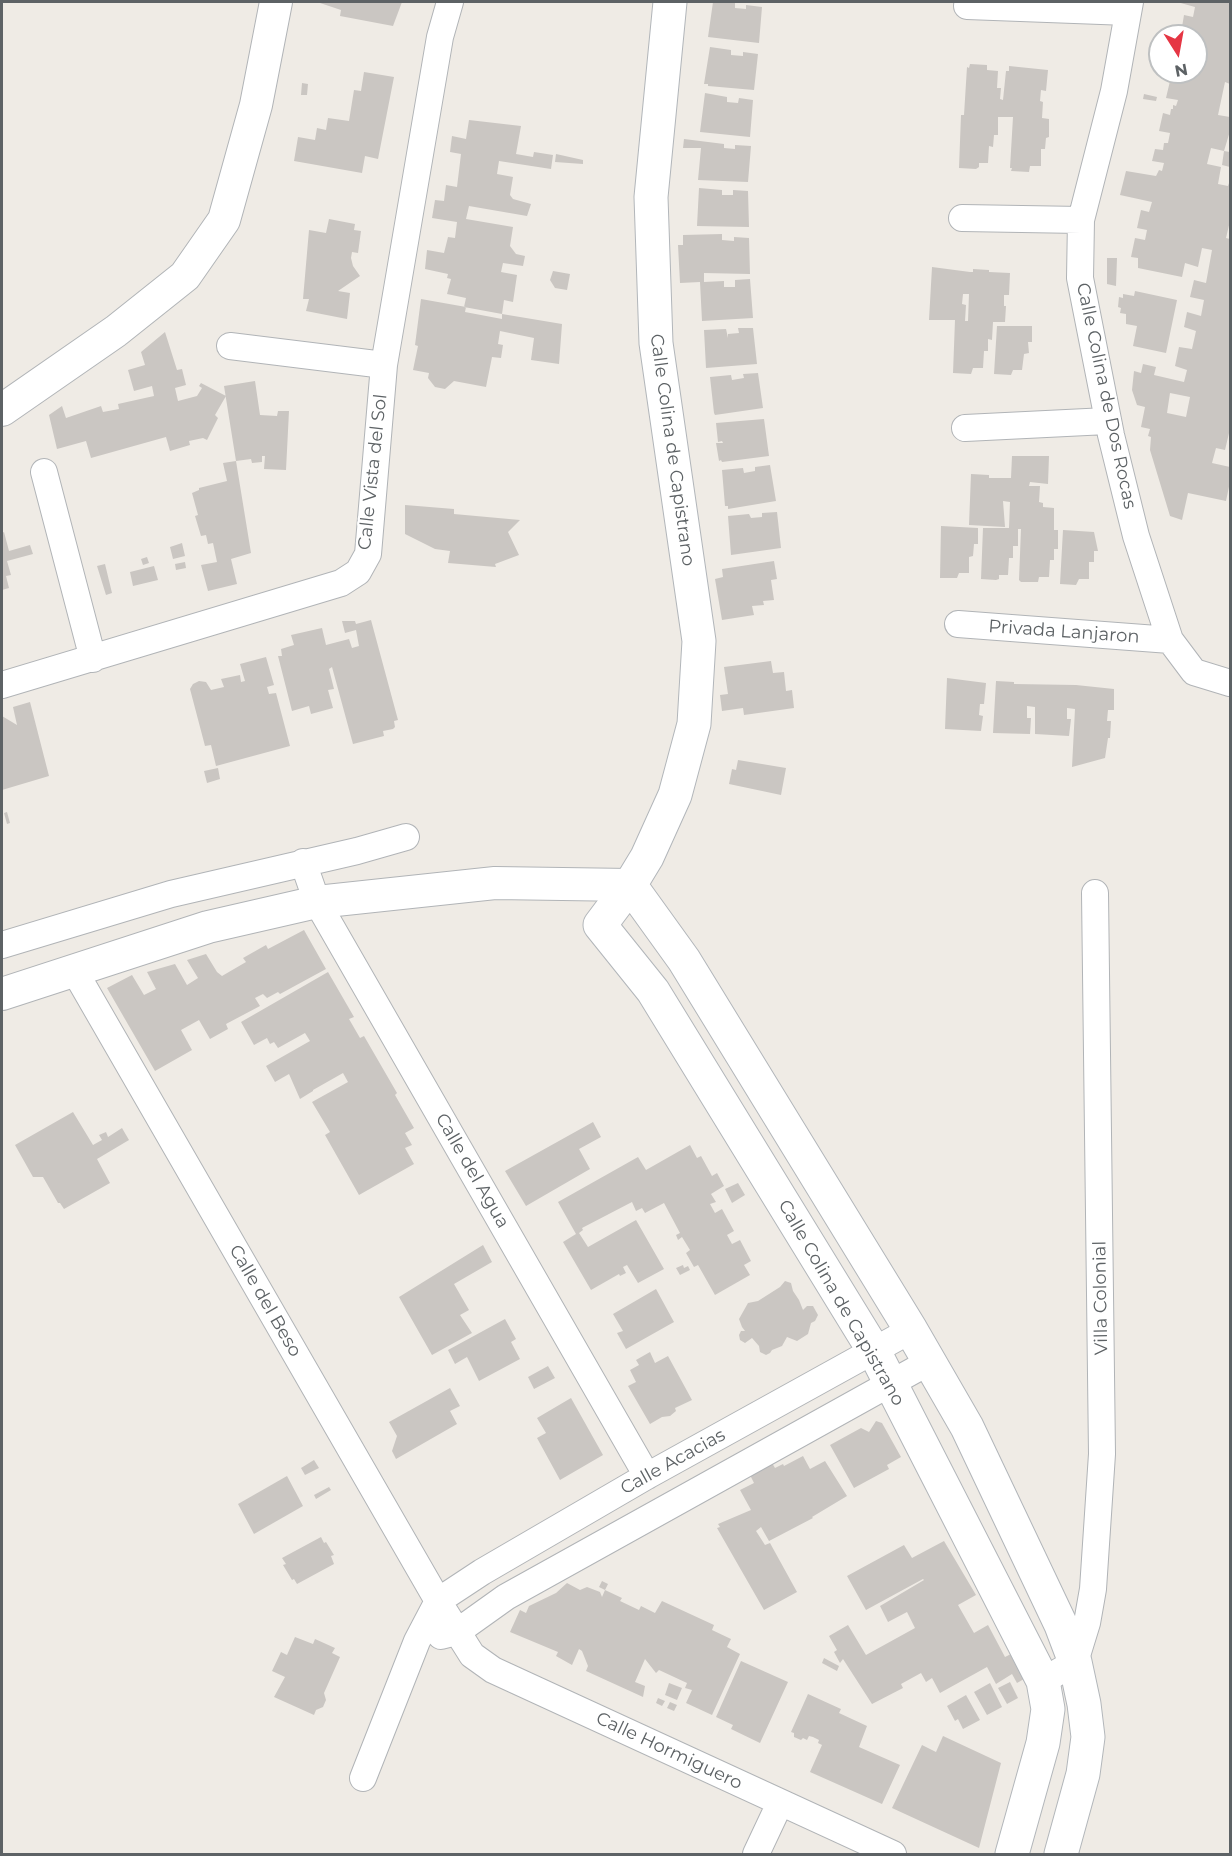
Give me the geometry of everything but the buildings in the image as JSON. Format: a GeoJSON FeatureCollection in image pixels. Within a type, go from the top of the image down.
{"type":"FeatureCollection","features":[{"type":"Feature","properties":{"kind":"main road","name":"Calle Colina de Capistrano"},"geometry":{"type":"LineString","coordinates":[[670,2],[651,197],[656,343],[699,641],[694,724],[675,795],[647,857],[630,885],[600,925],[653,991],[874,1351],[1043,1681],[1048,1709],[1043,1743],[1012,1854]]}},
{"type":"Feature","properties":{"kind":"main road"},"geometry":{"type":"LineString","coordinates":[[630,885],[684,960],[911,1330],[967,1427],[1061,1625],[1075,1662],[1088,1737],[1083,1774],[1061,1854]]}},
{"type":"Feature","properties":{"kind":"street"},"geometry":{"type":"LineString","coordinates":[[2,410],[116,331],[185,276],[224,220],[256,105],[276,2]]}},
{"type":"Feature","properties":{"kind":"street","name":"Calle Vista del Sol"},"geometry":{"type":"LineString","coordinates":[[2,685],[341,583],[358,572],[368,554],[384,365],[440,37],[450,2]]}},
{"type":"Feature","properties":{"kind":"street"},"geometry":{"type":"LineString","coordinates":[[967,6],[1129,7]]}},
{"type":"Feature","properties":{"kind":"street","name":"Calle Colina de Dos Rocas"},"geometry":{"type":"LineString","coordinates":[[1129,7],[1114,91],[1081,220],[1080,278],[1107,421],[1136,536],[1170,640],[1194,672],[1230,683]]}},
{"type":"Feature","properties":{"kind":"street"},"geometry":{"type":"LineString","coordinates":[[962,218],[1081,220]]}},
{"type":"Feature","properties":{"kind":"street"},"geometry":{"type":"LineString","coordinates":[[230,346],[384,365]]}},
{"type":"Feature","properties":{"kind":"street"},"geometry":{"type":"LineString","coordinates":[[965,428],[1107,421]]}},
{"type":"Feature","properties":{"kind":"street"},"geometry":{"type":"LineString","coordinates":[[44,472],[93,659]]}},
{"type":"Feature","properties":{"kind":"street","name":"Privada Lanjaron"},"geometry":{"type":"LineString","coordinates":[[958,624],[1170,640]]}},
{"type":"Feature","properties":{"kind":"street"},"geometry":{"type":"LineString","coordinates":[[2,945],[171,894],[406,837]]}},
{"type":"Feature","properties":{"kind":"street","name":"Calle del Agua"},"geometry":{"type":"LineString","coordinates":[[303,862],[317,902],[647,1476]]}},
{"type":"Feature","properties":{"kind":"street"},"geometry":{"type":"LineString","coordinates":[[2,994],[208,927],[317,902],[495,883],[630,885]]}},
{"type":"Feature","properties":{"kind":"street"},"geometry":{"type":"LineString","coordinates":[[573,885],[600,925]]}},
{"type":"Feature","properties":{"kind":"street","name":"Villa Colonial"},"geometry":{"type":"LineString","coordinates":[[1075,1662],[1087,1623],[1093,1589],[1102,1454],[1095,893]]}},
{"type":"Feature","properties":{"kind":"street","name":"Calle del Beso"},"geometry":{"type":"LineString","coordinates":[[74,970],[457,1632]]}},
{"type":"Feature","properties":{"kind":"street","name":"Calle Acacias"},"geometry":{"type":"LineString","coordinates":[[438,1601],[482,1572],[647,1476],[911,1330]]}},
{"type":"Feature","properties":{"kind":"street","name":"Calle Acacias"},"geometry":{"type":"LineString","coordinates":[[457,1632],[506,1597],[929,1362]]}},
{"type":"Feature","properties":{"kind":"street"},"geometry":{"type":"LineString","coordinates":[[363,1778],[417,1641],[438,1601]]}},
{"type":"Feature","properties":{"kind":"street"},"geometry":{"type":"LineString","coordinates":[[417,1641],[457,1632]]}},
{"type":"Feature","properties":{"kind":"street","name":"Calle Hormiguero"},"geometry":{"type":"LineString","coordinates":[[457,1632],[472,1655],[486,1667],[893,1854]]}},
{"type":"Feature","properties":{"kind":"street"},"geometry":{"type":"LineString","coordinates":[[1043,1681],[1075,1662]]}},
{"type":"Feature","properties":{"kind":"street"},"geometry":{"type":"LineString","coordinates":[[756,1854],[780,1803]]}}]}
